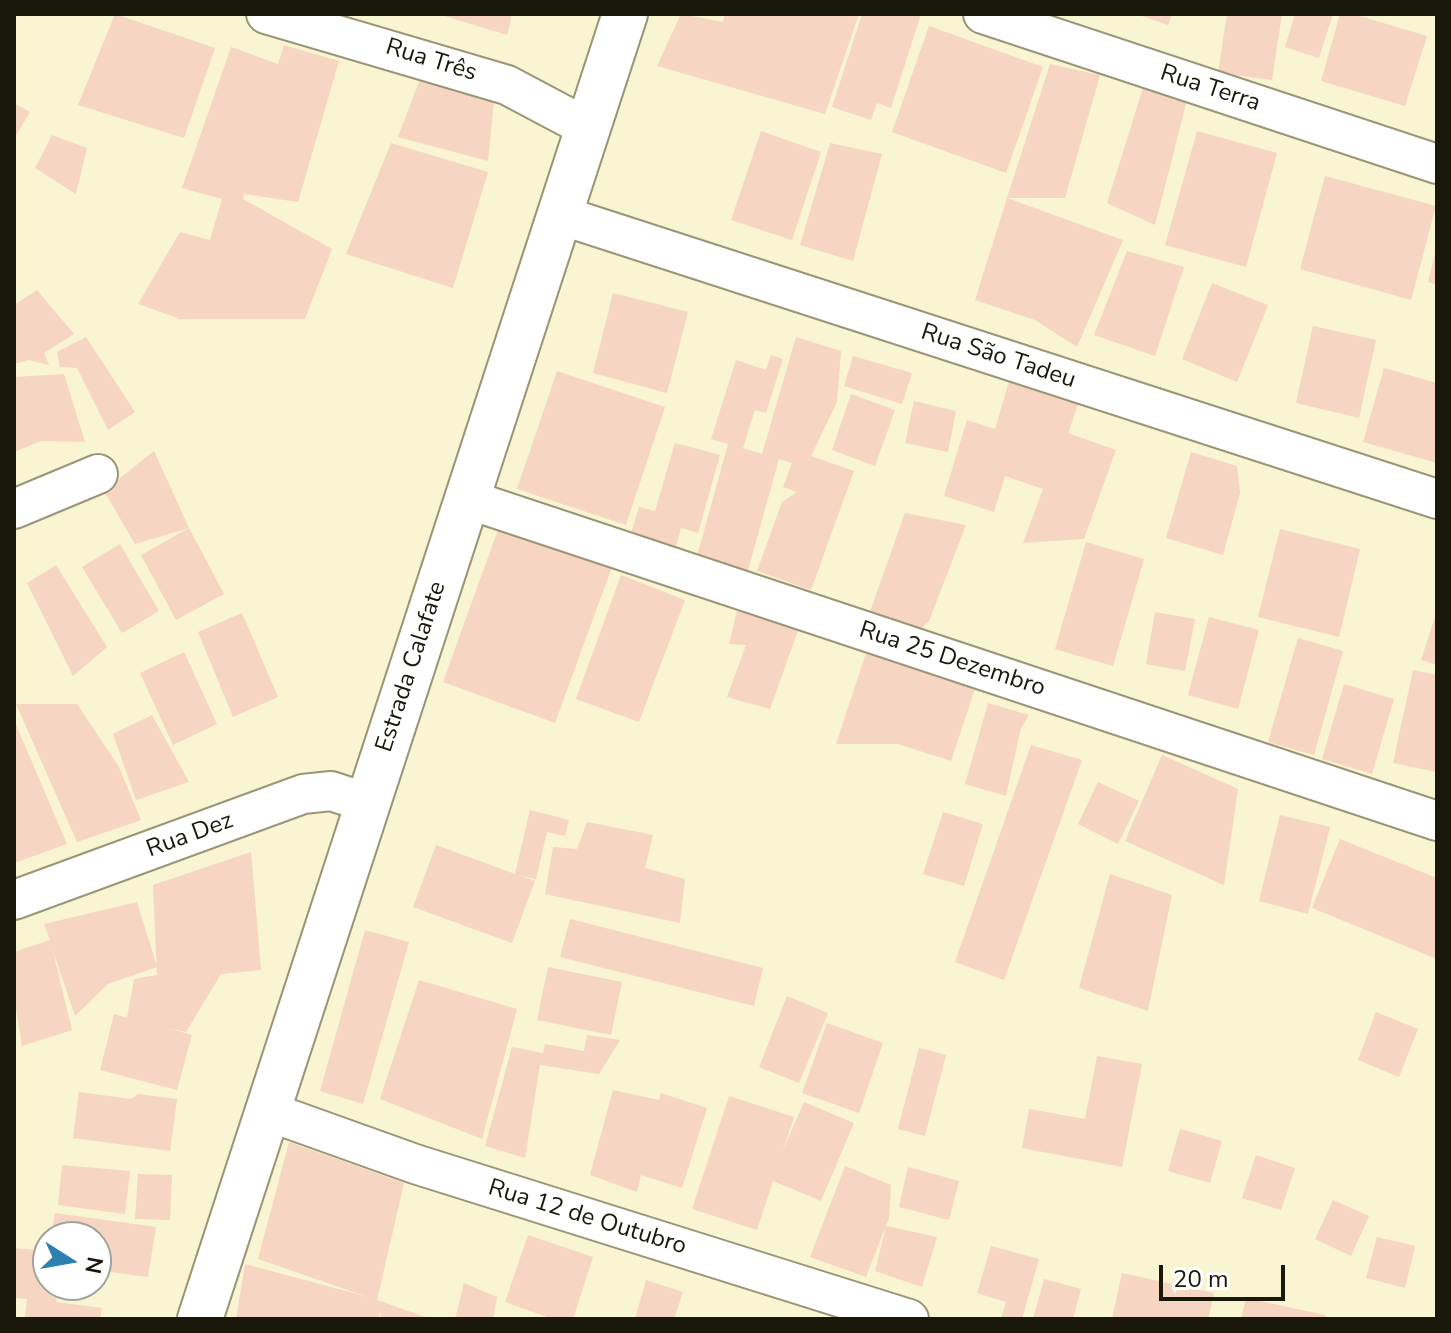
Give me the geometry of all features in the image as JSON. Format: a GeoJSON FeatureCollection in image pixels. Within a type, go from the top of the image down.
{"type":"FeatureCollection","features":[{"type":"Feature","properties":{"kind":"street","name":"Rua Três"},"geometry":{"type":"LineString","coordinates":[[266,14],[507,85],[588,128]]}},
{"type":"Feature","properties":{"kind":"street","name":"Estrada Calafate"},"geometry":{"type":"LineString","coordinates":[[200,1319],[625,14]]}},
{"type":"Feature","properties":{"kind":"street","name":"Rua Terra"},"geometry":{"type":"LineString","coordinates":[[983,14],[1437,164]]}},
{"type":"Feature","properties":{"kind":"street","name":"Rua São Tadeu"},"geometry":{"type":"LineString","coordinates":[[560,215],[1437,499]]}},
{"type":"Feature","properties":{"kind":"street"},"geometry":{"type":"LineString","coordinates":[[14,509],[98,474]]}},
{"type":"Feature","properties":{"kind":"street","name":"Rua 25 Dezembro"},"geometry":{"type":"LineString","coordinates":[[467,499],[1437,821]]}},
{"type":"Feature","properties":{"kind":"street","name":"Rua Dez"},"geometry":{"type":"LineString","coordinates":[[14,900],[303,794],[331,791],[368,803]]}},
{"type":"Feature","properties":{"kind":"street","name":"Rua 12 de Outubro"},"geometry":{"type":"LineString","coordinates":[[267,1111],[430,1169],[909,1319]]}},
{"type":"Feature","properties":{"kind":"building"},"geometry":{"type":"Polygon","coordinates":[[[115,14],[215,48],[184,138],[78,105],[115,14]]]}},
{"type":"Feature","properties":{"kind":"building"},"geometry":{"type":"Polygon","coordinates":[[[438,14],[512,14],[507,35],[438,14]]]}},
{"type":"Feature","properties":{"kind":"building"},"geometry":{"type":"Polygon","coordinates":[[[681,14],[723,22],[725,14],[859,14],[825,114],[657,66],[681,14]]]}},
{"type":"Feature","properties":{"kind":"building"},"geometry":{"type":"Polygon","coordinates":[[[862,14],[921,14],[891,108],[877,103],[871,120],[832,107],[862,14]]]}},
{"type":"Feature","properties":{"kind":"building"},"geometry":{"type":"Polygon","coordinates":[[[1136,14],[1172,14],[1168,25],[1136,14]]]}},
{"type":"Feature","properties":{"kind":"building"},"geometry":{"type":"Polygon","coordinates":[[[1227,14],[1282,14],[1272,80],[1218,73],[1227,14]]]}},
{"type":"Feature","properties":{"kind":"building"},"geometry":{"type":"Polygon","coordinates":[[[1295,14],[1333,14],[1319,58],[1285,47],[1295,14]]]}},
{"type":"Feature","properties":{"kind":"building"},"geometry":{"type":"Polygon","coordinates":[[[1340,14],[1353,14],[1427,36],[1405,106],[1321,81],[1340,14]]]}},
{"type":"Feature","properties":{"kind":"building"},"geometry":{"type":"Polygon","coordinates":[[[929,26],[1043,67],[1006,173],[892,132],[929,26]]]}},
{"type":"Feature","properties":{"kind":"building"},"geometry":{"type":"Polygon","coordinates":[[[284,45],[339,61],[298,202],[244,194],[243,199],[332,249],[305,319],[180,319],[138,304],[180,232],[210,240],[222,199],[182,188],[231,47],[278,64],[284,45]]]}},
{"type":"Feature","properties":{"kind":"building"},"geometry":{"type":"Polygon","coordinates":[[[1050,64],[1100,75],[1065,198],[1007,198],[1050,64]]]}},
{"type":"Feature","properties":{"kind":"building"},"geometry":{"type":"Polygon","coordinates":[[[420,79],[494,101],[488,161],[398,137],[420,79]]]}},
{"type":"Feature","properties":{"kind":"building"},"geometry":{"type":"Polygon","coordinates":[[[1143,88],[1187,100],[1155,225],[1107,203],[1143,88]]]}},
{"type":"Feature","properties":{"kind":"building"},"geometry":{"type":"Polygon","coordinates":[[[14,103],[30,112],[14,139],[14,103]]]}},
{"type":"Feature","properties":{"kind":"building"},"geometry":{"type":"Polygon","coordinates":[[[761,131],[821,152],[792,240],[731,220],[761,131]]]}},
{"type":"Feature","properties":{"kind":"building"},"geometry":{"type":"Polygon","coordinates":[[[1197,131],[1277,153],[1246,267],[1165,245],[1197,131]]]}},
{"type":"Feature","properties":{"kind":"building"},"geometry":{"type":"Polygon","coordinates":[[[52,135],[87,148],[76,194],[35,168],[52,135]]]}},
{"type":"Feature","properties":{"kind":"building"},"geometry":{"type":"Polygon","coordinates":[[[391,143],[488,172],[453,288],[346,254],[391,143]]]}},
{"type":"Feature","properties":{"kind":"building"},"geometry":{"type":"Polygon","coordinates":[[[830,143],[882,154],[853,261],[800,245],[830,143]]]}},
{"type":"Feature","properties":{"kind":"building"},"geometry":{"type":"Polygon","coordinates":[[[1325,176],[1436,206],[1411,300],[1300,269],[1325,176]]]}},
{"type":"Feature","properties":{"kind":"building"},"geometry":{"type":"Polygon","coordinates":[[[1007,198],[1123,240],[1077,347],[1035,320],[975,300],[1007,198]]]}},
{"type":"Feature","properties":{"kind":"building"},"geometry":{"type":"Polygon","coordinates":[[[1437,246],[1437,285],[1428,282],[1437,246]]]}},
{"type":"Feature","properties":{"kind":"building"},"geometry":{"type":"Polygon","coordinates":[[[1127,251],[1184,267],[1155,356],[1094,335],[1127,251]]]}},
{"type":"Feature","properties":{"kind":"building"},"geometry":{"type":"Polygon","coordinates":[[[1212,283],[1268,305],[1237,382],[1182,359],[1212,283]]]}},
{"type":"Feature","properties":{"kind":"building"},"geometry":{"type":"Polygon","coordinates":[[[37,290],[74,334],[44,353],[49,365],[29,360],[14,364],[14,305],[37,290]]]}},
{"type":"Feature","properties":{"kind":"building"},"geometry":{"type":"Polygon","coordinates":[[[613,293],[688,312],[667,393],[593,373],[613,293]]]}},
{"type":"Feature","properties":{"kind":"building"},"geometry":{"type":"Polygon","coordinates":[[[1313,326],[1376,340],[1359,418],[1296,403],[1313,326]]]}},
{"type":"Feature","properties":{"kind":"building"},"geometry":{"type":"Polygon","coordinates":[[[86,337],[135,412],[108,430],[77,368],[60,367],[57,352],[86,337]]]}},
{"type":"Feature","properties":{"kind":"building"},"geometry":{"type":"Polygon","coordinates":[[[796,337],[841,351],[837,402],[811,456],[854,471],[811,590],[757,571],[782,502],[797,492],[783,487],[792,463],[779,459],[747,574],[696,560],[728,444],[711,439],[736,360],[766,370],[771,355],[783,359],[766,413],[755,410],[743,448],[762,454],[796,337]]]}},
{"type":"Feature","properties":{"kind":"building"},"geometry":{"type":"Polygon","coordinates":[[[853,356],[912,373],[902,404],[844,386],[853,356]]]}},
{"type":"Feature","properties":{"kind":"building"},"geometry":{"type":"Polygon","coordinates":[[[1013,368],[1081,396],[1068,433],[1116,450],[1084,539],[1023,543],[1043,489],[1005,476],[994,512],[944,496],[967,420],[995,429],[1013,368]]]}},
{"type":"Feature","properties":{"kind":"building"},"geometry":{"type":"Polygon","coordinates":[[[1384,368],[1437,383],[1437,463],[1363,442],[1384,368]]]}},
{"type":"Feature","properties":{"kind":"building"},"geometry":{"type":"Polygon","coordinates":[[[557,371],[665,407],[626,525],[517,489],[557,371]]]}},
{"type":"Feature","properties":{"kind":"building"},"geometry":{"type":"Polygon","coordinates":[[[64,374],[85,442],[41,441],[14,452],[14,377],[64,374]]]}},
{"type":"Feature","properties":{"kind":"building"},"geometry":{"type":"Polygon","coordinates":[[[851,394],[895,410],[875,466],[832,450],[851,394]]]}},
{"type":"Feature","properties":{"kind":"building"},"geometry":{"type":"Polygon","coordinates":[[[914,401],[956,411],[948,452],[905,443],[914,401]]]}},
{"type":"Feature","properties":{"kind":"building"},"geometry":{"type":"Polygon","coordinates":[[[675,443],[720,455],[698,533],[681,528],[676,546],[631,533],[639,507],[655,511],[675,443]]]}},
{"type":"Feature","properties":{"kind":"building"},"geometry":{"type":"Polygon","coordinates":[[[154,451],[189,528],[135,544],[104,491],[154,451]]]}},
{"type":"Feature","properties":{"kind":"building"},"geometry":{"type":"Polygon","coordinates":[[[1191,452],[1237,466],[1240,493],[1223,555],[1166,538],[1191,452]]]}},
{"type":"Feature","properties":{"kind":"building"},"geometry":{"type":"Polygon","coordinates":[[[905,513],[966,525],[929,621],[914,635],[867,620],[905,513]]]}},
{"type":"Feature","properties":{"kind":"building"},"geometry":{"type":"Polygon","coordinates":[[[499,527],[612,567],[555,723],[443,682],[499,527]]]}},
{"type":"Feature","properties":{"kind":"building"},"geometry":{"type":"Polygon","coordinates":[[[189,528],[224,594],[176,620],[141,555],[189,528]]]}},
{"type":"Feature","properties":{"kind":"building"},"geometry":{"type":"Polygon","coordinates":[[[1280,529],[1360,549],[1339,637],[1258,617],[1280,529]]]}},
{"type":"Feature","properties":{"kind":"building"},"geometry":{"type":"Polygon","coordinates":[[[1086,542],[1144,559],[1113,666],[1055,649],[1086,542]]]}},
{"type":"Feature","properties":{"kind":"building"},"geometry":{"type":"Polygon","coordinates":[[[120,544],[159,611],[122,633],[82,567],[120,544]]]}},
{"type":"Feature","properties":{"kind":"building"},"geometry":{"type":"Polygon","coordinates":[[[56,565],[107,647],[73,676],[27,583],[56,565]]]}},
{"type":"Feature","properties":{"kind":"building"},"geometry":{"type":"Polygon","coordinates":[[[621,575],[685,600],[639,722],[576,699],[621,575]]]}},
{"type":"Feature","properties":{"kind":"building"},"geometry":{"type":"Polygon","coordinates":[[[1437,610],[1437,665],[1421,660],[1437,610]]]}},
{"type":"Feature","properties":{"kind":"building"},"geometry":{"type":"Polygon","coordinates":[[[737,611],[799,628],[770,709],[727,697],[746,645],[729,644],[737,611]]]}},
{"type":"Feature","properties":{"kind":"building"},"geometry":{"type":"Polygon","coordinates":[[[1155,612],[1195,619],[1185,671],[1146,664],[1155,612]]]}},
{"type":"Feature","properties":{"kind":"building"},"geometry":{"type":"Polygon","coordinates":[[[242,613],[278,697],[233,717],[198,632],[242,613]]]}},
{"type":"Feature","properties":{"kind":"building"},"geometry":{"type":"Polygon","coordinates":[[[1209,617],[1259,630],[1238,709],[1188,695],[1209,617]]]}},
{"type":"Feature","properties":{"kind":"building"},"geometry":{"type":"Polygon","coordinates":[[[1298,638],[1343,651],[1314,755],[1268,742],[1298,638]]]}},
{"type":"Feature","properties":{"kind":"building"},"geometry":{"type":"Polygon","coordinates":[[[184,652],[217,724],[173,745],[140,673],[184,652]]]}},
{"type":"Feature","properties":{"kind":"building"},"geometry":{"type":"Polygon","coordinates":[[[866,653],[975,689],[951,761],[898,744],[836,744],[866,653]]]}},
{"type":"Feature","properties":{"kind":"building"},"geometry":{"type":"Polygon","coordinates":[[[1413,670],[1437,675],[1437,772],[1393,763],[1413,670]]]}},
{"type":"Feature","properties":{"kind":"building"},"geometry":{"type":"Polygon","coordinates":[[[1344,684],[1394,699],[1372,774],[1322,759],[1344,684]]]}},
{"type":"Feature","properties":{"kind":"building"},"geometry":{"type":"Polygon","coordinates":[[[988,703],[1029,715],[1021,728],[1006,796],[965,784],[988,703]]]}},
{"type":"Feature","properties":{"kind":"building"},"geometry":{"type":"Polygon","coordinates":[[[16,704],[77,704],[119,767],[141,820],[77,842],[16,704]]]}},
{"type":"Feature","properties":{"kind":"building"},"geometry":{"type":"Polygon","coordinates":[[[152,715],[189,782],[136,800],[113,734],[152,715]]]}},
{"type":"Feature","properties":{"kind":"building"},"geometry":{"type":"Polygon","coordinates":[[[14,720],[67,844],[14,863],[14,720]]]}},
{"type":"Feature","properties":{"kind":"building"},"geometry":{"type":"Polygon","coordinates":[[[1031,745],[1082,760],[1004,980],[955,962],[1031,745]]]}},
{"type":"Feature","properties":{"kind":"building"},"geometry":{"type":"Polygon","coordinates":[[[1162,755],[1238,789],[1224,885],[1125,841],[1162,755]]]}},
{"type":"Feature","properties":{"kind":"building"},"geometry":{"type":"Polygon","coordinates":[[[1098,782],[1139,801],[1118,844],[1078,824],[1098,782]]]}},
{"type":"Feature","properties":{"kind":"building"},"geometry":{"type":"Polygon","coordinates":[[[530,810],[569,820],[565,836],[547,832],[536,879],[519,875],[535,881],[512,943],[413,907],[436,845],[515,874],[530,810]]]}},
{"type":"Feature","properties":{"kind":"building"},"geometry":{"type":"Polygon","coordinates":[[[943,812],[983,824],[964,886],[923,874],[943,812]]]}},
{"type":"Feature","properties":{"kind":"building"},"geometry":{"type":"Polygon","coordinates":[[[1280,815],[1330,827],[1308,914],[1259,901],[1280,815]]]}},
{"type":"Feature","properties":{"kind":"building"},"geometry":{"type":"Polygon","coordinates":[[[587,822],[653,835],[645,868],[685,879],[680,923],[545,894],[553,847],[577,849],[587,822]]]}},
{"type":"Feature","properties":{"kind":"building"},"geometry":{"type":"Polygon","coordinates":[[[1340,839],[1437,878],[1437,959],[1312,908],[1340,839]]]}},
{"type":"Feature","properties":{"kind":"building"},"geometry":{"type":"Polygon","coordinates":[[[251,852],[261,970],[221,974],[186,1032],[168,1028],[192,1035],[177,1090],[100,1070],[114,1014],[127,1018],[134,979],[157,975],[153,885],[251,852]]]}},
{"type":"Feature","properties":{"kind":"building"},"geometry":{"type":"Polygon","coordinates":[[[1110,874],[1172,895],[1148,1011],[1079,988],[1110,874]]]}},
{"type":"Feature","properties":{"kind":"building"},"geometry":{"type":"Polygon","coordinates":[[[137,902],[157,967],[108,984],[75,1016],[52,948],[72,1030],[22,1046],[14,996],[14,952],[50,940],[44,924],[137,902]]]}},
{"type":"Feature","properties":{"kind":"building"},"geometry":{"type":"Polygon","coordinates":[[[570,919],[763,968],[754,1006],[560,957],[570,919]]]}},
{"type":"Feature","properties":{"kind":"building"},"geometry":{"type":"Polygon","coordinates":[[[365,930],[409,942],[363,1104],[320,1091],[365,930]]]}},
{"type":"Feature","properties":{"kind":"building"},"geometry":{"type":"Polygon","coordinates":[[[548,967],[622,982],[611,1035],[537,1020],[548,967]]]}},
{"type":"Feature","properties":{"kind":"building"},"geometry":{"type":"Polygon","coordinates":[[[419,980],[517,1009],[482,1139],[380,1099],[419,980]]]}},
{"type":"Feature","properties":{"kind":"building"},"geometry":{"type":"Polygon","coordinates":[[[787,996],[828,1013],[799,1083],[759,1067],[787,996]]]}},
{"type":"Feature","properties":{"kind":"building"},"geometry":{"type":"Polygon","coordinates":[[[1376,1012],[1418,1029],[1399,1077],[1358,1060],[1376,1012]]]}},
{"type":"Feature","properties":{"kind":"building"},"geometry":{"type":"Polygon","coordinates":[[[827,1023],[883,1043],[859,1113],[802,1093],[827,1023]]]}},
{"type":"Feature","properties":{"kind":"building"},"geometry":{"type":"Polygon","coordinates":[[[587,1035],[620,1040],[599,1074],[540,1065],[525,1158],[485,1146],[512,1047],[543,1053],[545,1044],[584,1051],[587,1035]]]}},
{"type":"Feature","properties":{"kind":"building"},"geometry":{"type":"Polygon","coordinates":[[[919,1048],[946,1055],[925,1136],[898,1129],[919,1048]]]}},
{"type":"Feature","properties":{"kind":"building"},"geometry":{"type":"Polygon","coordinates":[[[1097,1056],[1142,1064],[1122,1167],[1022,1148],[1029,1109],[1085,1119],[1097,1056]]]}},
{"type":"Feature","properties":{"kind":"building"},"geometry":{"type":"Polygon","coordinates":[[[613,1090],[659,1100],[661,1093],[707,1108],[682,1188],[641,1175],[637,1192],[590,1175],[613,1090]]]}},
{"type":"Feature","properties":{"kind":"building"},"geometry":{"type":"Polygon","coordinates":[[[79,1092],[131,1099],[138,1094],[177,1099],[170,1151],[73,1138],[79,1092]]]}},
{"type":"Feature","properties":{"kind":"building"},"geometry":{"type":"Polygon","coordinates":[[[729,1096],[794,1117],[783,1150],[804,1102],[854,1123],[821,1201],[773,1181],[757,1230],[692,1209],[729,1096]]]}},
{"type":"Feature","properties":{"kind":"building"},"geometry":{"type":"Polygon","coordinates":[[[1180,1129],[1222,1141],[1210,1183],[1168,1171],[1180,1129]]]}},
{"type":"Feature","properties":{"kind":"building"},"geometry":{"type":"Polygon","coordinates":[[[289,1142],[404,1183],[377,1300],[431,1319],[380,1319],[382,1308],[378,1319],[236,1319],[245,1264],[368,1297],[258,1259],[289,1142]]]}},
{"type":"Feature","properties":{"kind":"building"},"geometry":{"type":"Polygon","coordinates":[[[1256,1155],[1295,1168],[1281,1210],[1242,1198],[1256,1155]]]}},
{"type":"Feature","properties":{"kind":"building"},"geometry":{"type":"Polygon","coordinates":[[[62,1165],[130,1171],[125,1214],[58,1205],[62,1165]]]}},
{"type":"Feature","properties":{"kind":"building"},"geometry":{"type":"Polygon","coordinates":[[[845,1166],[891,1185],[889,1218],[866,1277],[810,1257],[845,1166]]]}},
{"type":"Feature","properties":{"kind":"building"},"geometry":{"type":"Polygon","coordinates":[[[908,1167],[959,1181],[949,1220],[899,1207],[908,1167]]]}},
{"type":"Feature","properties":{"kind":"building"},"geometry":{"type":"Polygon","coordinates":[[[138,1174],[172,1175],[170,1220],[135,1219],[138,1174]]]}},
{"type":"Feature","properties":{"kind":"building"},"geometry":{"type":"Polygon","coordinates":[[[1333,1200],[1369,1216],[1351,1256],[1315,1239],[1333,1200]]]}},
{"type":"Feature","properties":{"kind":"building"},"geometry":{"type":"Polygon","coordinates":[[[55,1213],[156,1227],[148,1277],[112,1272],[112,1221],[54,1221],[55,1213]]]}},
{"type":"Feature","properties":{"kind":"building"},"geometry":{"type":"Polygon","coordinates":[[[886,1226],[937,1237],[922,1287],[875,1271],[886,1226]]]}},
{"type":"Feature","properties":{"kind":"building"},"geometry":{"type":"Polygon","coordinates":[[[528,1235],[593,1257],[573,1319],[553,1319],[505,1302],[528,1235]]]}},
{"type":"Feature","properties":{"kind":"building"},"geometry":{"type":"Polygon","coordinates":[[[1377,1237],[1415,1246],[1405,1288],[1366,1278],[1377,1237]]]}},
{"type":"Feature","properties":{"kind":"building"},"geometry":{"type":"Polygon","coordinates":[[[991,1246],[1039,1259],[1022,1319],[1001,1319],[1006,1302],[977,1293],[991,1246]]]}},
{"type":"Feature","properties":{"kind":"building"},"geometry":{"type":"Polygon","coordinates":[[[14,1248],[32,1250],[32,1301],[102,1308],[100,1319],[25,1319],[27,1299],[14,1298],[14,1248]]]}},
{"type":"Feature","properties":{"kind":"building"},"geometry":{"type":"Polygon","coordinates":[[[1122,1273],[1214,1293],[1208,1319],[1112,1319],[1122,1273]]]}},
{"type":"Feature","properties":{"kind":"building"},"geometry":{"type":"Polygon","coordinates":[[[1044,1279],[1081,1289],[1073,1319],[1033,1319],[1044,1279]]]}},
{"type":"Feature","properties":{"kind":"building"},"geometry":{"type":"Polygon","coordinates":[[[646,1280],[683,1292],[674,1319],[635,1319],[646,1280]]]}},
{"type":"Feature","properties":{"kind":"building"},"geometry":{"type":"Polygon","coordinates":[[[464,1283],[497,1297],[493,1319],[455,1319],[464,1283]]]}},
{"type":"Feature","properties":{"kind":"building"},"geometry":{"type":"Polygon","coordinates":[[[1246,1298],[1325,1315],[1324,1319],[1241,1319],[1246,1298]]]}}]}
